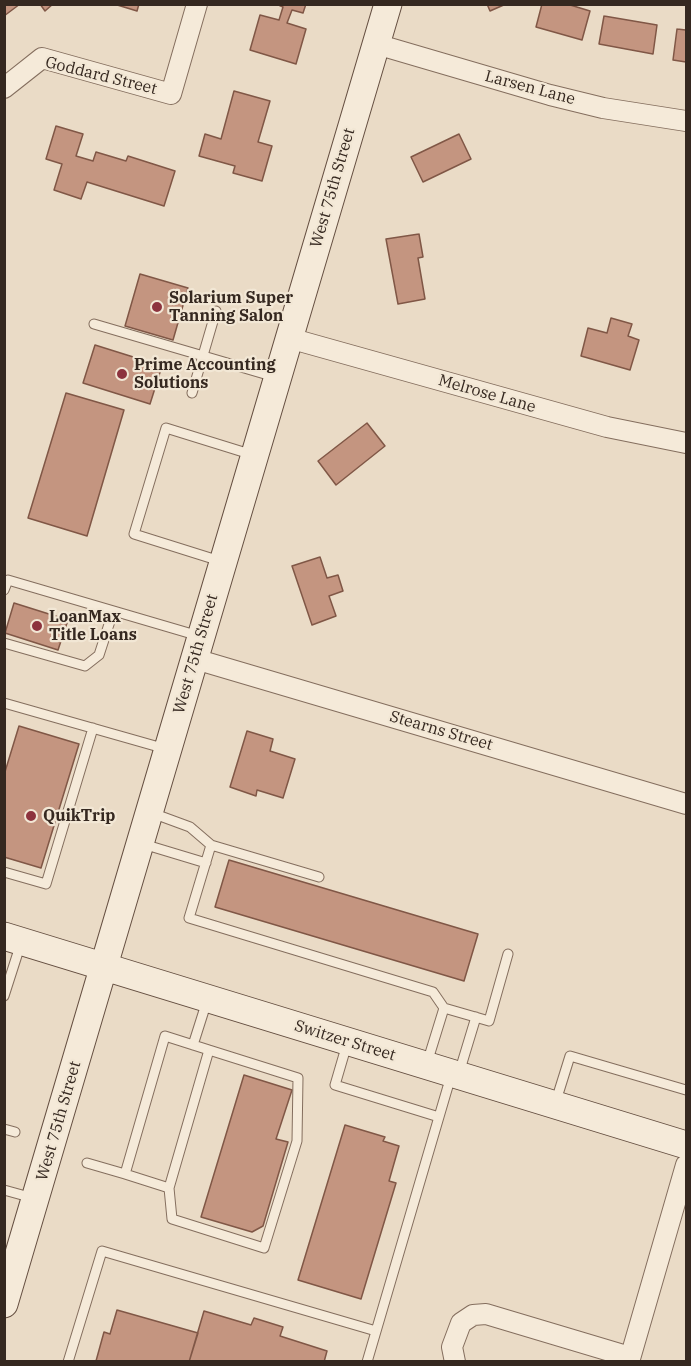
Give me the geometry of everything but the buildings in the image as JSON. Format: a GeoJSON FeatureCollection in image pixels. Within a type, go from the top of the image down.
{"type":"FeatureCollection","features":[{"type":"Feature","properties":{"kind":"main road","name":"West 75th Street"},"geometry":{"type":"LineString","coordinates":[[5,1304],[388,4]]}},
{"type":"Feature","properties":{"kind":"main road","name":"Switzer Street"},"geometry":{"type":"LineString","coordinates":[[13,938],[687,1145]]}},
{"type":"Feature","properties":{"kind":"street","name":"Goddard Street"},"geometry":{"type":"LineString","coordinates":[[4,88],[42,58],[171,94],[197,4]]}},
{"type":"Feature","properties":{"kind":"street","name":"Larsen Lane"},"geometry":{"type":"LineString","coordinates":[[376,44],[550,95],[615,110],[687,121]]}},
{"type":"Feature","properties":{"kind":"street","name":"Melrose Lane"},"geometry":{"type":"LineString","coordinates":[[289,338],[608,427],[687,443]]}},
{"type":"Feature","properties":{"kind":"street","name":"Stearns Street"},"geometry":{"type":"LineString","coordinates":[[198,647],[687,804]]}},
{"type":"Feature","properties":{"kind":"street"},"geometry":{"type":"LineString","coordinates":[[455,1362],[452,1347],[461,1323],[472,1315],[486,1314],[630,1359],[687,1165]]}},
{"type":"Feature","properties":{"kind":"lane"},"geometry":{"type":"LineString","coordinates":[[192,393],[216,311]]}},
{"type":"Feature","properties":{"kind":"lane"},"geometry":{"type":"LineString","coordinates":[[94,324],[278,378]]}},
{"type":"Feature","properties":{"kind":"lane"},"geometry":{"type":"LineString","coordinates":[[224,562],[134,534],[166,428],[255,455]]}},
{"type":"Feature","properties":{"kind":"lane"},"geometry":{"type":"LineString","coordinates":[[4,590],[8,580],[113,612],[198,647]]}},
{"type":"Feature","properties":{"kind":"lane"},"geometry":{"type":"LineString","coordinates":[[4,643],[85,666],[99,655],[113,612]]}},
{"type":"Feature","properties":{"kind":"lane"},"geometry":{"type":"LineString","coordinates":[[4,703],[168,749]]}},
{"type":"Feature","properties":{"kind":"lane"},"geometry":{"type":"LineString","coordinates":[[4,872],[46,884],[93,728]]}},
{"type":"Feature","properties":{"kind":"lane"},"geometry":{"type":"LineString","coordinates":[[150,812],[190,827],[211,845],[319,877]]}},
{"type":"Feature","properties":{"kind":"lane"},"geometry":{"type":"LineString","coordinates":[[140,844],[206,863]]}},
{"type":"Feature","properties":{"kind":"lane"},"geometry":{"type":"LineString","coordinates":[[211,845],[189,918],[433,992],[444,1008],[489,1021],[508,954]]}},
{"type":"Feature","properties":{"kind":"lane"},"geometry":{"type":"LineString","coordinates":[[5,995],[13,938]]}},
{"type":"Feature","properties":{"kind":"lane"},"geometry":{"type":"LineString","coordinates":[[193,1045],[208,998]]}},
{"type":"Feature","properties":{"kind":"lane"},"geometry":{"type":"LineString","coordinates":[[426,1065],[444,1008]]}},
{"type":"Feature","properties":{"kind":"lane"},"geometry":{"type":"LineString","coordinates":[[367,1362],[439,1117],[476,1017]]}},
{"type":"Feature","properties":{"kind":"lane"},"geometry":{"type":"LineString","coordinates":[[125,1174],[165,1036],[298,1078],[297,1141],[264,1248],[172,1219],[169,1188],[209,1050]]}},
{"type":"Feature","properties":{"kind":"lane"},"geometry":{"type":"LineString","coordinates":[[348,1041],[335,1084],[439,1117]]}},
{"type":"Feature","properties":{"kind":"lane"},"geometry":{"type":"LineString","coordinates":[[555,1105],[570,1056],[687,1090]]}},
{"type":"Feature","properties":{"kind":"lane"},"geometry":{"type":"LineString","coordinates":[[4,1129],[15,1132]]}},
{"type":"Feature","properties":{"kind":"lane"},"geometry":{"type":"LineString","coordinates":[[87,1163],[169,1188]]}},
{"type":"Feature","properties":{"kind":"lane"},"geometry":{"type":"LineString","coordinates":[[4,1190],[36,1199]]}},
{"type":"Feature","properties":{"kind":"lane"},"geometry":{"type":"LineString","coordinates":[[68,1362],[102,1251],[376,1331]]}},
{"type":"Feature","properties":{"kind":"place","name":"Solarium Super Tanning Salon"},"geometry":{"type":"Point","coordinates":[157,307]}},
{"type":"Feature","properties":{"kind":"place","name":"Prime Accounting Solutions"},"geometry":{"type":"Point","coordinates":[122,374]}},
{"type":"Feature","properties":{"kind":"place","name":"LoanMax Title Loans"},"geometry":{"type":"Point","coordinates":[37,626]}},
{"type":"Feature","properties":{"kind":"place","name":"QuikTrip"},"geometry":{"type":"Point","coordinates":[31,816]}}]}
